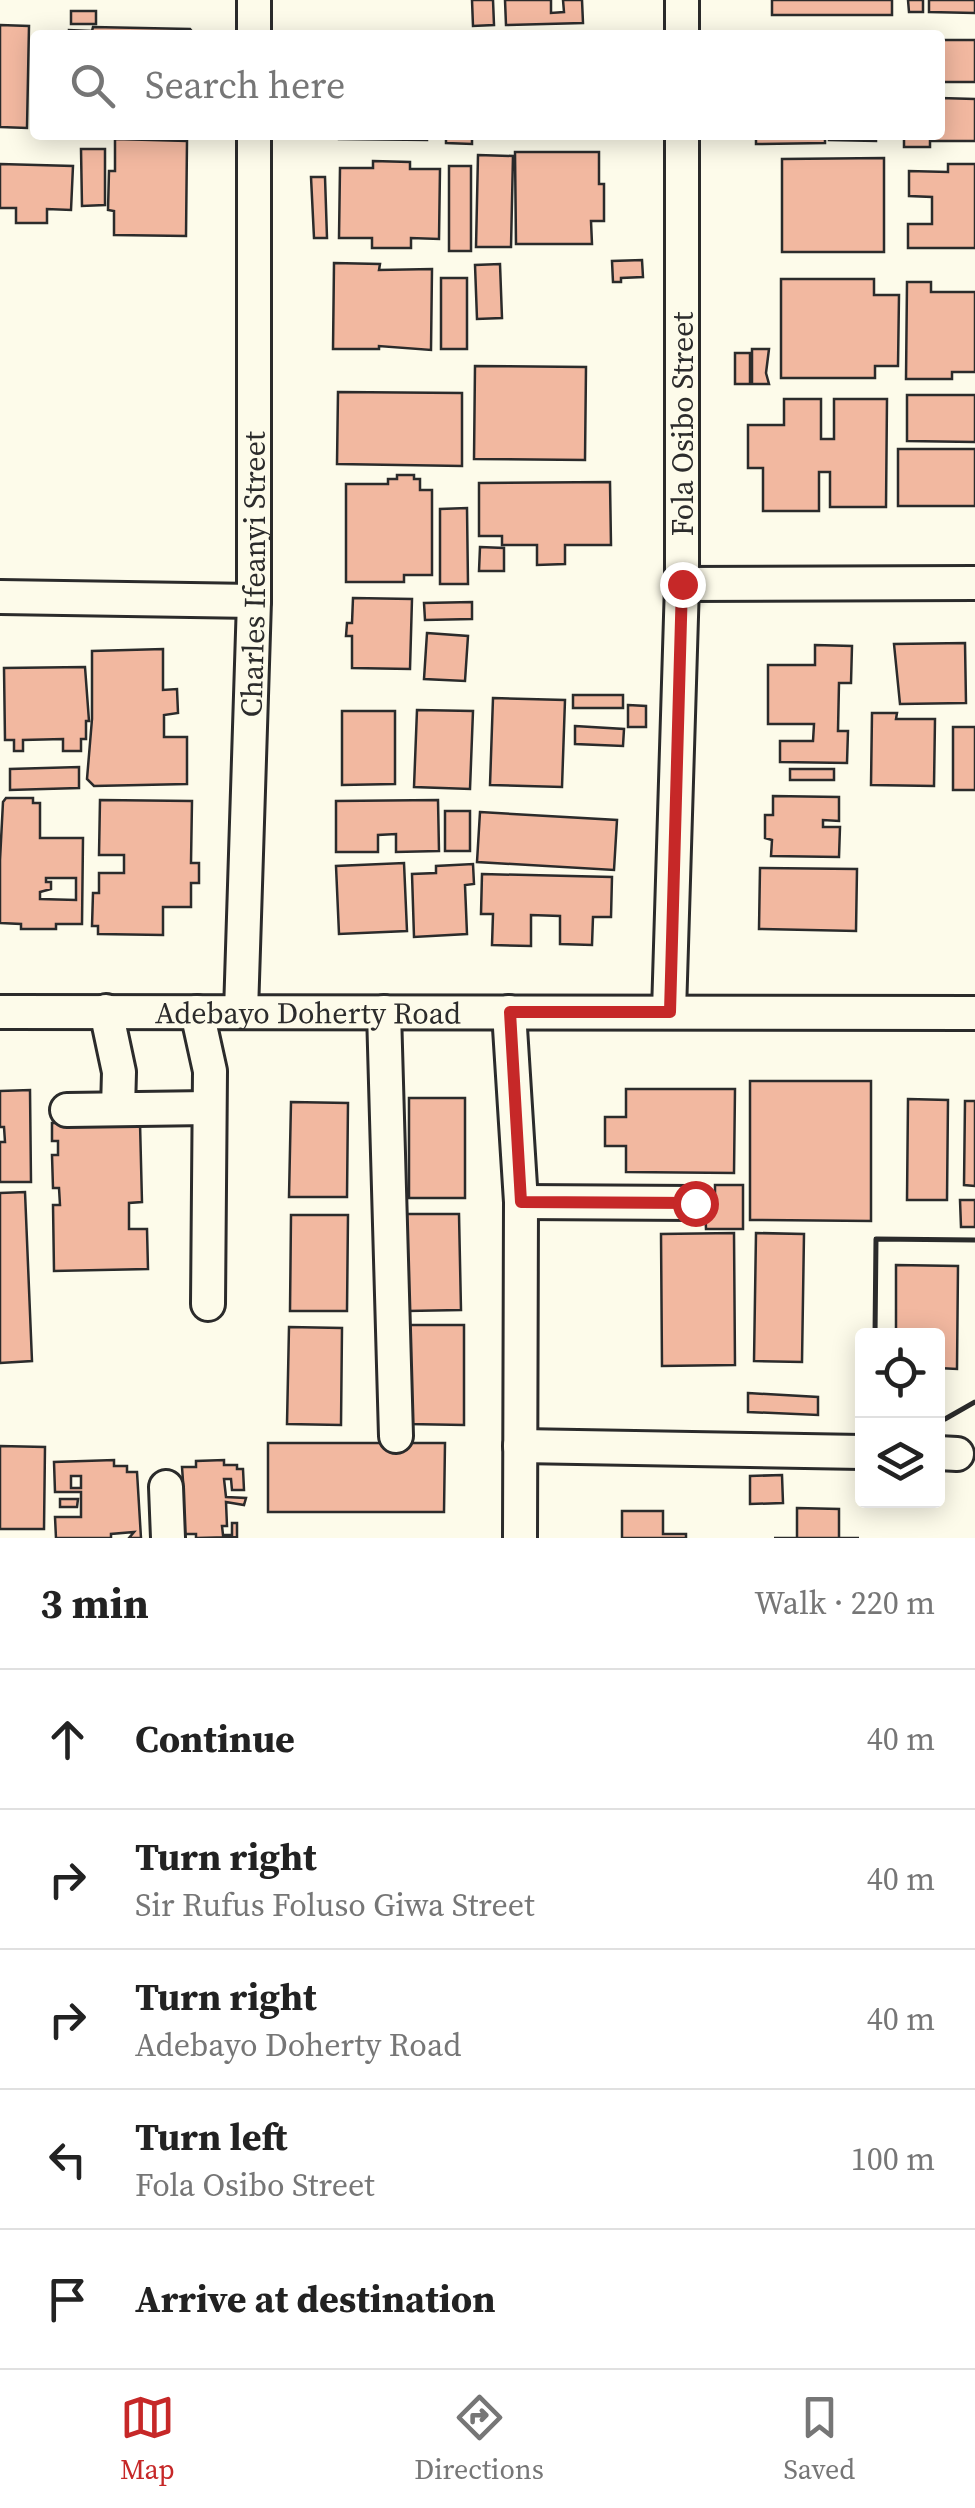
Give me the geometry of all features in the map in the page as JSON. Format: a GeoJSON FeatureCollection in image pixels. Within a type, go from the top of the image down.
{"type":"FeatureCollection","features":[{"type":"Feature","properties":{"kind":"street"},"geometry":{"type":"LineString","coordinates":[[254,0],[254,30]]}},
{"type":"Feature","properties":{"kind":"street"},"geometry":{"type":"LineString","coordinates":[[682,0],[682,30]]}},
{"type":"Feature","properties":{"kind":"street","name":"Charles Ifeanyi Street"},"geometry":{"type":"LineString","coordinates":[[242,1012],[254,600],[254,140]]}},
{"type":"Feature","properties":{"kind":"street","name":"Fola Osibo Street"},"geometry":{"type":"LineString","coordinates":[[670,1012],[682,584],[682,140]]}},
{"type":"Feature","properties":{"kind":"street"},"geometry":{"type":"LineString","coordinates":[[682,584],[975,584]]}},
{"type":"Feature","properties":{"kind":"street"},"geometry":{"type":"LineString","coordinates":[[0,598],[254,600]]}},
{"type":"Feature","properties":{"kind":"street","name":"Adebayo Doherty Road"},"geometry":{"type":"LineString","coordinates":[[0,1012],[975,1013]]}},
{"type":"Feature","properties":{"kind":"street"},"geometry":{"type":"LineString","coordinates":[[106,1012],[119,1072],[118,1109]]}},
{"type":"Feature","properties":{"kind":"street"},"geometry":{"type":"LineString","coordinates":[[196,1012],[210,1071],[208,1304]]}},
{"type":"Feature","properties":{"kind":"street"},"geometry":{"type":"LineString","coordinates":[[384,1012],[396,1436]]}},
{"type":"Feature","properties":{"kind":"street"},"geometry":{"type":"LineString","coordinates":[[510,1012],[521,1202],[520,1538]]}},
{"type":"Feature","properties":{"kind":"street"},"geometry":{"type":"LineString","coordinates":[[67,1110],[209,1108]]}},
{"type":"Feature","properties":{"kind":"street"},"geometry":{"type":"LineString","coordinates":[[521,1202],[695,1203]]}},
{"type":"Feature","properties":{"kind":"street"},"geometry":{"type":"LineString","coordinates":[[520,1446],[855,1452]]}},
{"type":"Feature","properties":{"kind":"street"},"geometry":{"type":"LineString","coordinates":[[166,1487],[168,1538]]}},
{"type":"Feature","properties":{"kind":"building"},"geometry":{"type":"Polygon","coordinates":[[[472,0],[493,0],[494,25],[473,26],[472,0]]]}},
{"type":"Feature","properties":{"kind":"building"},"geometry":{"type":"Polygon","coordinates":[[[505,0],[551,0],[551,13],[564,12],[563,0],[582,0],[583,23],[506,25],[505,0]]]}},
{"type":"Feature","properties":{"kind":"building"},"geometry":{"type":"Polygon","coordinates":[[[772,0],[892,0],[892,15],[772,15],[772,0]]]}},
{"type":"Feature","properties":{"kind":"building"},"geometry":{"type":"Polygon","coordinates":[[[908,0],[923,0],[923,12],[909,12],[908,0]]]}},
{"type":"Feature","properties":{"kind":"building"},"geometry":{"type":"Polygon","coordinates":[[[929,0],[975,0],[975,13],[929,12],[929,0]]]}},
{"type":"Feature","properties":{"kind":"building"},"geometry":{"type":"Polygon","coordinates":[[[71,11],[96,11],[96,24],[71,24],[71,11]]]}},
{"type":"Feature","properties":{"kind":"building"},"geometry":{"type":"Polygon","coordinates":[[[0,25],[29,26],[27,128],[0,127],[0,25]]]}},
{"type":"Feature","properties":{"kind":"building"},"geometry":{"type":"Polygon","coordinates":[[[93,27],[191,30],[92,30],[93,27]]]}},
{"type":"Feature","properties":{"kind":"building"},"geometry":{"type":"Polygon","coordinates":[[[945,40],[975,40],[975,82],[945,82],[945,40]]]}},
{"type":"Feature","properties":{"kind":"building"},"geometry":{"type":"Polygon","coordinates":[[[945,98],[975,99],[975,141],[930,141],[930,147],[904,147],[904,140],[945,140],[945,98]]]}},
{"type":"Feature","properties":{"kind":"building"},"geometry":{"type":"Polygon","coordinates":[[[115,140],[187,141],[186,236],[114,235],[114,211],[108,210],[109,171],[115,171],[115,140]]]}},
{"type":"Feature","properties":{"kind":"building"},"geometry":{"type":"Polygon","coordinates":[[[446,140],[472,140],[472,144],[446,140]]]}},
{"type":"Feature","properties":{"kind":"building"},"geometry":{"type":"Polygon","coordinates":[[[756,140],[825,140],[825,143],[756,144],[756,140]]]}},
{"type":"Feature","properties":{"kind":"building"},"geometry":{"type":"Polygon","coordinates":[[[81,149],[105,149],[105,205],[82,206],[81,149]]]}},
{"type":"Feature","properties":{"kind":"building"},"geometry":{"type":"Polygon","coordinates":[[[515,152],[599,152],[604,221],[591,221],[592,244],[516,244],[515,152]]]}},
{"type":"Feature","properties":{"kind":"building"},"geometry":{"type":"Polygon","coordinates":[[[478,155],[513,156],[511,247],[476,247],[478,155]]]}},
{"type":"Feature","properties":{"kind":"building"},"geometry":{"type":"Polygon","coordinates":[[[884,158],[884,252],[782,252],[782,159],[884,158]]]}},
{"type":"Feature","properties":{"kind":"building"},"geometry":{"type":"Polygon","coordinates":[[[373,161],[410,162],[410,169],[440,169],[439,239],[411,238],[411,248],[372,248],[372,238],[339,238],[340,168],[373,168],[373,161]]]}},
{"type":"Feature","properties":{"kind":"building"},"geometry":{"type":"Polygon","coordinates":[[[0,164],[73,166],[71,210],[47,209],[47,223],[16,223],[16,208],[0,208],[0,164]]]}},
{"type":"Feature","properties":{"kind":"building"},"geometry":{"type":"Polygon","coordinates":[[[948,164],[975,164],[975,248],[908,248],[908,224],[932,224],[932,197],[909,196],[909,171],[948,172],[948,164]]]}},
{"type":"Feature","properties":{"kind":"building"},"geometry":{"type":"Polygon","coordinates":[[[449,166],[471,166],[471,251],[449,251],[449,166]]]}},
{"type":"Feature","properties":{"kind":"building"},"geometry":{"type":"Polygon","coordinates":[[[311,177],[325,177],[327,238],[314,238],[311,177]]]}},
{"type":"Feature","properties":{"kind":"building"},"geometry":{"type":"Polygon","coordinates":[[[642,260],[643,277],[613,282],[612,261],[642,260]]]}},
{"type":"Feature","properties":{"kind":"building"},"geometry":{"type":"Polygon","coordinates":[[[334,263],[380,264],[379,270],[432,269],[431,350],[379,346],[333,349],[334,263]]]}},
{"type":"Feature","properties":{"kind":"building"},"geometry":{"type":"Polygon","coordinates":[[[500,264],[502,318],[477,319],[475,265],[500,264]]]}},
{"type":"Feature","properties":{"kind":"building"},"geometry":{"type":"Polygon","coordinates":[[[441,278],[467,278],[467,349],[441,349],[441,278]]]}},
{"type":"Feature","properties":{"kind":"building"},"geometry":{"type":"Polygon","coordinates":[[[781,279],[874,279],[874,295],[899,295],[898,366],[875,366],[875,378],[781,378],[781,279]]]}},
{"type":"Feature","properties":{"kind":"building"},"geometry":{"type":"Polygon","coordinates":[[[907,282],[931,282],[931,292],[975,292],[975,372],[952,372],[952,379],[906,379],[907,282]]]}},
{"type":"Feature","properties":{"kind":"building"},"geometry":{"type":"Polygon","coordinates":[[[752,349],[769,349],[769,384],[752,384],[752,349]]]}},
{"type":"Feature","properties":{"kind":"building"},"geometry":{"type":"Polygon","coordinates":[[[735,353],[750,353],[750,384],[735,384],[735,353]]]}},
{"type":"Feature","properties":{"kind":"building"},"geometry":{"type":"Polygon","coordinates":[[[475,366],[586,367],[585,460],[474,459],[475,366]]]}},
{"type":"Feature","properties":{"kind":"building"},"geometry":{"type":"Polygon","coordinates":[[[338,392],[462,393],[462,466],[337,464],[338,392]]]}},
{"type":"Feature","properties":{"kind":"building"},"geometry":{"type":"Polygon","coordinates":[[[907,395],[975,395],[975,442],[907,441],[907,395]]]}},
{"type":"Feature","properties":{"kind":"building"},"geometry":{"type":"Polygon","coordinates":[[[784,399],[821,399],[821,439],[834,439],[834,399],[887,399],[886,507],[830,507],[830,472],[819,472],[819,511],[763,511],[763,468],[748,468],[748,425],[784,425],[784,399]]]}},
{"type":"Feature","properties":{"kind":"building"},"geometry":{"type":"Polygon","coordinates":[[[898,449],[975,449],[975,506],[898,506],[898,449]]]}},
{"type":"Feature","properties":{"kind":"building"},"geometry":{"type":"Polygon","coordinates":[[[397,475],[414,475],[414,479],[420,479],[420,490],[432,490],[432,575],[404,575],[404,582],[346,582],[346,484],[388,484],[388,479],[397,479],[397,475]]]}},
{"type":"Feature","properties":{"kind":"building"},"geometry":{"type":"Polygon","coordinates":[[[610,482],[611,545],[565,545],[565,564],[537,565],[537,545],[502,545],[502,536],[479,536],[479,483],[610,482]]]}},
{"type":"Feature","properties":{"kind":"building"},"geometry":{"type":"Polygon","coordinates":[[[467,508],[468,584],[440,584],[440,509],[467,508]]]}},
{"type":"Feature","properties":{"kind":"building"},"geometry":{"type":"Polygon","coordinates":[[[480,547],[504,548],[504,571],[479,571],[480,547]]]}},
{"type":"Feature","properties":{"kind":"building"},"geometry":{"type":"Polygon","coordinates":[[[353,598],[412,599],[410,669],[352,668],[352,636],[346,636],[347,623],[352,623],[353,598]]]}},
{"type":"Feature","properties":{"kind":"building"},"geometry":{"type":"Polygon","coordinates":[[[472,602],[472,619],[425,620],[424,603],[472,602]]]}},
{"type":"Feature","properties":{"kind":"building"},"geometry":{"type":"Polygon","coordinates":[[[427,633],[468,636],[465,681],[424,679],[427,633]]]}},
{"type":"Feature","properties":{"kind":"building"},"geometry":{"type":"Polygon","coordinates":[[[965,643],[966,703],[900,704],[894,644],[965,643]]]}},
{"type":"Feature","properties":{"kind":"building"},"geometry":{"type":"Polygon","coordinates":[[[815,645],[852,646],[851,683],[839,683],[838,731],[848,731],[847,763],[780,762],[780,741],[813,741],[814,724],[768,724],[768,665],[815,665],[815,645]]]}},
{"type":"Feature","properties":{"kind":"building"},"geometry":{"type":"Polygon","coordinates":[[[163,649],[163,690],[177,689],[178,713],[164,715],[164,737],[187,737],[187,784],[94,786],[87,779],[92,651],[163,649]]]}},
{"type":"Feature","properties":{"kind":"building"},"geometry":{"type":"Polygon","coordinates":[[[85,667],[89,721],[86,739],[81,739],[81,751],[63,751],[63,739],[23,740],[23,751],[14,751],[14,740],[5,740],[4,668],[85,667]]]}},
{"type":"Feature","properties":{"kind":"building"},"geometry":{"type":"Polygon","coordinates":[[[573,695],[623,695],[623,708],[573,708],[573,695]]]}},
{"type":"Feature","properties":{"kind":"building"},"geometry":{"type":"Polygon","coordinates":[[[493,698],[565,700],[562,787],[490,785],[493,698]]]}},
{"type":"Feature","properties":{"kind":"building"},"geometry":{"type":"Polygon","coordinates":[[[628,705],[646,706],[646,727],[628,727],[628,705]]]}},
{"type":"Feature","properties":{"kind":"building"},"geometry":{"type":"Polygon","coordinates":[[[417,710],[473,711],[470,789],[414,787],[417,710]]]}},
{"type":"Feature","properties":{"kind":"building"},"geometry":{"type":"Polygon","coordinates":[[[342,711],[395,711],[395,784],[342,785],[342,711]]]}},
{"type":"Feature","properties":{"kind":"building"},"geometry":{"type":"Polygon","coordinates":[[[872,713],[897,713],[896,719],[935,719],[934,786],[871,785],[872,713]]]}},
{"type":"Feature","properties":{"kind":"building"},"geometry":{"type":"Polygon","coordinates":[[[575,726],[624,729],[623,746],[575,744],[575,726]]]}},
{"type":"Feature","properties":{"kind":"building"},"geometry":{"type":"Polygon","coordinates":[[[953,727],[975,727],[975,790],[953,790],[953,727]]]}},
{"type":"Feature","properties":{"kind":"building"},"geometry":{"type":"Polygon","coordinates":[[[79,767],[79,788],[10,790],[10,769],[79,767]]]}},
{"type":"Feature","properties":{"kind":"building"},"geometry":{"type":"Polygon","coordinates":[[[790,769],[834,769],[834,780],[790,780],[790,769]]]}},
{"type":"Feature","properties":{"kind":"building"},"geometry":{"type":"Polygon","coordinates":[[[773,796],[839,797],[839,821],[823,820],[823,827],[840,827],[839,857],[771,856],[772,840],[765,838],[765,815],[773,815],[773,796]]]}},
{"type":"Feature","properties":{"kind":"building"},"geometry":{"type":"Polygon","coordinates":[[[6,798],[33,798],[33,803],[40,803],[40,838],[83,838],[82,924],[21,929],[21,924],[0,923],[6,798]],[[46,878],[51,889],[40,892],[40,899],[76,900],[76,878],[46,878]]]}},
{"type":"Feature","properties":{"kind":"building"},"geometry":{"type":"Polygon","coordinates":[[[100,800],[192,801],[191,863],[199,863],[199,883],[191,883],[191,907],[163,907],[163,935],[98,934],[98,926],[92,926],[93,893],[99,893],[99,873],[124,873],[124,855],[99,855],[100,800]]]}},
{"type":"Feature","properties":{"kind":"building"},"geometry":{"type":"Polygon","coordinates":[[[438,800],[439,851],[396,852],[396,834],[378,835],[378,852],[336,852],[336,801],[438,800]]]}},
{"type":"Feature","properties":{"kind":"building"},"geometry":{"type":"Polygon","coordinates":[[[445,811],[470,811],[470,851],[445,851],[445,811]]]}},
{"type":"Feature","properties":{"kind":"building"},"geometry":{"type":"Polygon","coordinates":[[[480,812],[617,820],[614,870],[477,862],[480,812]]]}},
{"type":"Feature","properties":{"kind":"building"},"geometry":{"type":"Polygon","coordinates":[[[404,863],[407,931],[339,934],[336,866],[404,863]]]}},
{"type":"Feature","properties":{"kind":"building"},"geometry":{"type":"Polygon","coordinates":[[[473,864],[474,884],[465,885],[467,934],[414,937],[412,874],[436,873],[436,866],[473,864]]]}},
{"type":"Feature","properties":{"kind":"building"},"geometry":{"type":"Polygon","coordinates":[[[760,868],[857,869],[856,931],[759,929],[760,868]]]}},
{"type":"Feature","properties":{"kind":"building"},"geometry":{"type":"Polygon","coordinates":[[[482,874],[612,877],[611,917],[593,917],[592,945],[560,944],[560,916],[531,915],[531,946],[492,945],[493,914],[481,914],[482,874]]]}},
{"type":"Feature","properties":{"kind":"building"},"geometry":{"type":"Polygon","coordinates":[[[750,1081],[871,1081],[871,1221],[750,1220],[750,1081]]]}},
{"type":"Feature","properties":{"kind":"building"},"geometry":{"type":"Polygon","coordinates":[[[626,1089],[735,1089],[734,1173],[626,1172],[626,1146],[605,1146],[605,1117],[626,1117],[626,1089]]]}},
{"type":"Feature","properties":{"kind":"building"},"geometry":{"type":"Polygon","coordinates":[[[30,1090],[31,1182],[0,1182],[0,1142],[5,1142],[4,1127],[0,1127],[0,1091],[30,1090]]]}},
{"type":"Feature","properties":{"kind":"building"},"geometry":{"type":"Polygon","coordinates":[[[409,1098],[465,1098],[465,1198],[409,1198],[409,1098]]]}},
{"type":"Feature","properties":{"kind":"building"},"geometry":{"type":"Polygon","coordinates":[[[908,1099],[948,1100],[947,1200],[907,1200],[908,1099]]]}},
{"type":"Feature","properties":{"kind":"building"},"geometry":{"type":"Polygon","coordinates":[[[965,1101],[975,1101],[975,1186],[964,1185],[965,1101]]]}},
{"type":"Feature","properties":{"kind":"building"},"geometry":{"type":"Polygon","coordinates":[[[291,1102],[348,1103],[347,1197],[289,1197],[291,1102]]]}},
{"type":"Feature","properties":{"kind":"building"},"geometry":{"type":"Polygon","coordinates":[[[52,1123],[140,1123],[142,1202],[129,1203],[129,1229],[147,1229],[148,1269],[54,1271],[53,1205],[60,1205],[59,1188],[53,1188],[52,1155],[58,1155],[58,1141],[52,1141],[52,1123]]]}},
{"type":"Feature","properties":{"kind":"building"},"geometry":{"type":"Polygon","coordinates":[[[715,1185],[743,1185],[743,1229],[706,1229],[705,1199],[715,1199],[715,1185]]]}},
{"type":"Feature","properties":{"kind":"building"},"geometry":{"type":"Polygon","coordinates":[[[25,1192],[32,1361],[0,1363],[0,1193],[25,1192]]]}},
{"type":"Feature","properties":{"kind":"building"},"geometry":{"type":"Polygon","coordinates":[[[960,1200],[975,1200],[975,1227],[961,1227],[960,1200]]]}},
{"type":"Feature","properties":{"kind":"building"},"geometry":{"type":"Polygon","coordinates":[[[406,1214],[459,1214],[461,1310],[408,1311],[406,1214]]]}},
{"type":"Feature","properties":{"kind":"building"},"geometry":{"type":"Polygon","coordinates":[[[291,1215],[348,1215],[347,1311],[290,1311],[291,1215]]]}},
{"type":"Feature","properties":{"kind":"building"},"geometry":{"type":"Polygon","coordinates":[[[734,1233],[735,1365],[662,1366],[661,1234],[734,1233]]]}},
{"type":"Feature","properties":{"kind":"building"},"geometry":{"type":"Polygon","coordinates":[[[756,1233],[804,1234],[802,1362],[754,1361],[756,1233]]]}},
{"type":"Feature","properties":{"kind":"building"},"geometry":{"type":"Polygon","coordinates":[[[896,1265],[958,1266],[957,1369],[945,1368],[945,1328],[896,1328],[896,1265]]]}},
{"type":"Feature","properties":{"kind":"building"},"geometry":{"type":"Polygon","coordinates":[[[409,1325],[464,1325],[464,1425],[408,1424],[409,1325]]]}},
{"type":"Feature","properties":{"kind":"building"},"geometry":{"type":"Polygon","coordinates":[[[289,1327],[342,1328],[341,1425],[287,1424],[289,1327]]]}},
{"type":"Feature","properties":{"kind":"building"},"geometry":{"type":"Polygon","coordinates":[[[748,1393],[818,1397],[818,1415],[748,1412],[748,1393]]]}},
{"type":"Feature","properties":{"kind":"building"},"geometry":{"type":"Polygon","coordinates":[[[268,1443],[445,1443],[444,1512],[268,1512],[268,1443]]]}},
{"type":"Feature","properties":{"kind":"building"},"geometry":{"type":"Polygon","coordinates":[[[0,1446],[45,1447],[44,1529],[0,1529],[0,1446]]]}},
{"type":"Feature","properties":{"kind":"building"},"geometry":{"type":"Polygon","coordinates":[[[114,1460],[114,1466],[127,1466],[127,1472],[137,1472],[141,1538],[129,1538],[134,1532],[111,1534],[111,1538],[56,1538],[55,1517],[81,1517],[81,1492],[55,1492],[54,1462],[114,1460]],[[71,1476],[71,1488],[81,1488],[81,1476],[71,1476]]]}},
{"type":"Feature","properties":{"kind":"building"},"geometry":{"type":"Polygon","coordinates":[[[224,1460],[224,1465],[243,1469],[244,1490],[232,1490],[231,1479],[224,1479],[226,1497],[246,1498],[244,1505],[226,1502],[227,1526],[222,1526],[223,1535],[232,1535],[232,1523],[237,1523],[237,1537],[196,1538],[196,1534],[177,1534],[176,1481],[183,1481],[182,1467],[196,1467],[196,1461],[224,1460]]]}},
{"type":"Feature","properties":{"kind":"building"},"geometry":{"type":"Polygon","coordinates":[[[782,1475],[783,1503],[750,1504],[750,1476],[782,1475]]]}},
{"type":"Feature","properties":{"kind":"building"},"geometry":{"type":"Polygon","coordinates":[[[60,1499],[78,1499],[77,1507],[60,1507],[60,1499]]]}},
{"type":"Feature","properties":{"kind":"building"},"geometry":{"type":"Polygon","coordinates":[[[797,1508],[839,1509],[839,1538],[797,1538],[797,1508]]]}},
{"type":"Feature","properties":{"kind":"building"},"geometry":{"type":"Polygon","coordinates":[[[622,1511],[663,1511],[663,1534],[686,1534],[686,1538],[622,1538],[622,1511]]]}},
{"type":"Feature","properties":{"kind":"wall"},"geometry":{"type":"LineString","coordinates":[[875,1328],[876,1239],[975,1240]]}},
{"type":"Feature","properties":{"kind":"wall"},"geometry":{"type":"LineString","coordinates":[[945,1419],[975,1402]]}},
{"type":"Feature","properties":{"kind":"route"},"geometry":{"type":"LineString","coordinates":[[682,584],[670,1012],[510,1012],[521,1202],[695,1203]]}}]}
